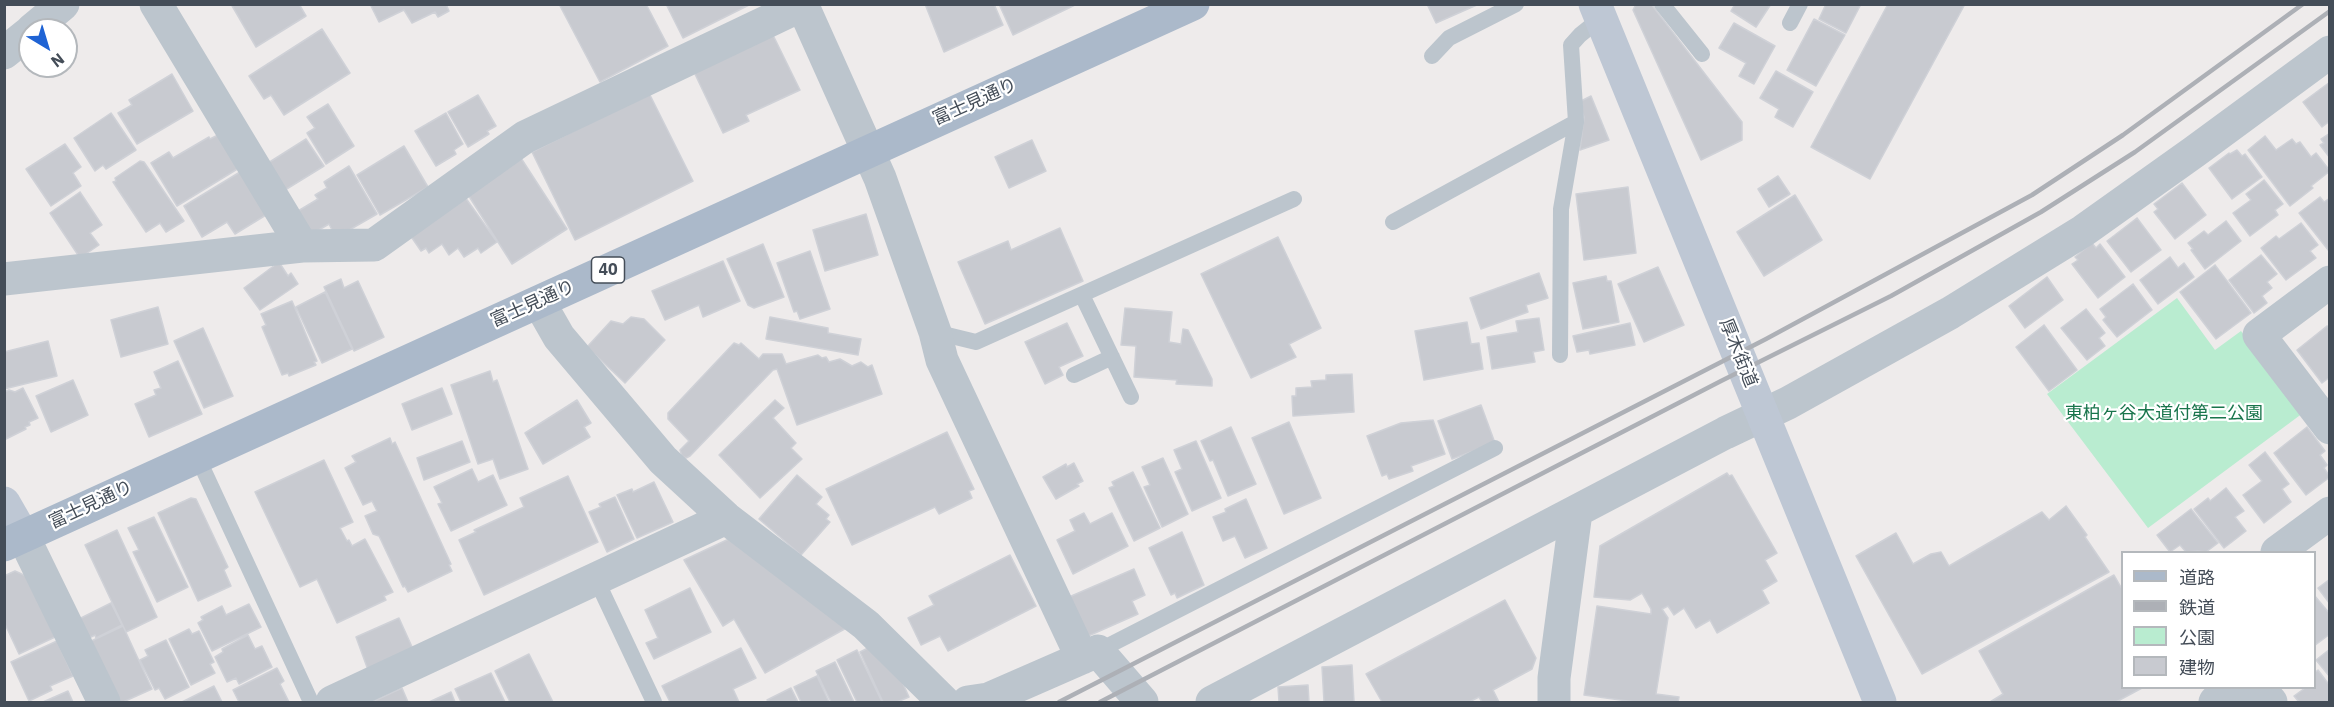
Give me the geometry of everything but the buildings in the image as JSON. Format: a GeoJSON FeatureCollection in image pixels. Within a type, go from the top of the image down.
{"type":"FeatureCollection","features":[{"type":"Feature","properties":{"kind":"main road","name":"富士見通り"},"geometry":{"type":"LineString","coordinates":[[14,540],[1193,4]]}},
{"type":"Feature","properties":{"kind":"street"},"geometry":{"type":"LineString","coordinates":[[46,18],[63,4]]}},
{"type":"Feature","properties":{"kind":"street"},"geometry":{"type":"LineString","coordinates":[[156,4],[302,246]]}},
{"type":"Feature","properties":{"kind":"street"},"geometry":{"type":"LineString","coordinates":[[4,279],[302,246],[374,245],[525,137],[803,5],[880,178],[935,332],[942,360],[1090,655],[1142,702]]}},
{"type":"Feature","properties":{"kind":"street","name":"厚木街道"},"geometry":{"type":"LineString","coordinates":[[1598,11],[1880,702]]}},
{"type":"Feature","properties":{"kind":"street"},"geometry":{"type":"LineString","coordinates":[[4,53],[18,42]]}},
{"type":"Feature","properties":{"kind":"street"},"geometry":{"type":"LineString","coordinates":[[1212,702],[1763,416],[1950,313],[2083,231],[2330,52]]}},
{"type":"Feature","properties":{"kind":"street"},"geometry":{"type":"LineString","coordinates":[[2330,282],[2259,335],[2330,428]]}},
{"type":"Feature","properties":{"kind":"street"},"geometry":{"type":"LineString","coordinates":[[538,302],[559,337],[663,460],[726,518],[866,625],[944,702]]}},
{"type":"Feature","properties":{"kind":"street"},"geometry":{"type":"LineString","coordinates":[[4,503],[14,540],[104,702]]}},
{"type":"Feature","properties":{"kind":"street"},"geometry":{"type":"LineString","coordinates":[[1554,702],[1554,678],[1576,512]]}},
{"type":"Feature","properties":{"kind":"street"},"geometry":{"type":"LineString","coordinates":[[2278,551],[2330,513]]}},
{"type":"Feature","properties":{"kind":"street"},"geometry":{"type":"LineString","coordinates":[[332,702],[726,518]]}},
{"type":"Feature","properties":{"kind":"street"},"geometry":{"type":"LineString","coordinates":[[968,702],[987,699],[1090,655]]}},
{"type":"Feature","properties":{"kind":"street"},"geometry":{"type":"LineString","coordinates":[[2215,702],[2237,689]]}},
{"type":"Feature","properties":{"kind":"street"},"geometry":{"type":"LineString","coordinates":[[2261,689],[2271,702]]}},
{"type":"Feature","properties":{"kind":"lane"},"geometry":{"type":"LineString","coordinates":[[1432,56],[1449,38],[1516,4]]}},
{"type":"Feature","properties":{"kind":"lane"},"geometry":{"type":"LineString","coordinates":[[1662,4],[1702,54]]}},
{"type":"Feature","properties":{"kind":"lane"},"geometry":{"type":"LineString","coordinates":[[1790,24],[1800,4]]}},
{"type":"Feature","properties":{"kind":"lane"},"geometry":{"type":"LineString","coordinates":[[1560,355],[1561,209],[1576,122],[1571,45],[1598,11]]}},
{"type":"Feature","properties":{"kind":"lane"},"geometry":{"type":"LineString","coordinates":[[1393,222],[1576,122]]}},
{"type":"Feature","properties":{"kind":"lane"},"geometry":{"type":"LineString","coordinates":[[935,332],[976,342],[1294,199]]}},
{"type":"Feature","properties":{"kind":"lane"},"geometry":{"type":"LineString","coordinates":[[1082,294],[1131,398]]}},
{"type":"Feature","properties":{"kind":"lane"},"geometry":{"type":"LineString","coordinates":[[1074,375],[1112,357]]}},
{"type":"Feature","properties":{"kind":"lane"},"geometry":{"type":"LineString","coordinates":[[1090,655],[1495,448]]}},
{"type":"Feature","properties":{"kind":"lane"},"geometry":{"type":"LineString","coordinates":[[197,456],[311,702]]}},
{"type":"Feature","properties":{"kind":"lane"},"geometry":{"type":"LineString","coordinates":[[596,579],[654,702]]}},
{"type":"Feature","properties":{"kind":"green space","name":"東柏ヶ谷大道付第二公園"},"geometry":{"type":"Polygon","coordinates":[[[2177,298],[2215,350],[2241,331],[2303,413],[2148,528],[2047,394],[2177,298]]]}},
{"type":"Feature","properties":{"kind":"railway"},"geometry":{"type":"LineString","coordinates":[[1059,702],[1766,339],[2032,195],[2123,135],[2303,4]]}},
{"type":"Feature","properties":{"kind":"railway"},"geometry":{"type":"LineString","coordinates":[[1100,702],[1721,381],[1891,296],[2041,212],[2135,152],[2330,11]]}}]}
